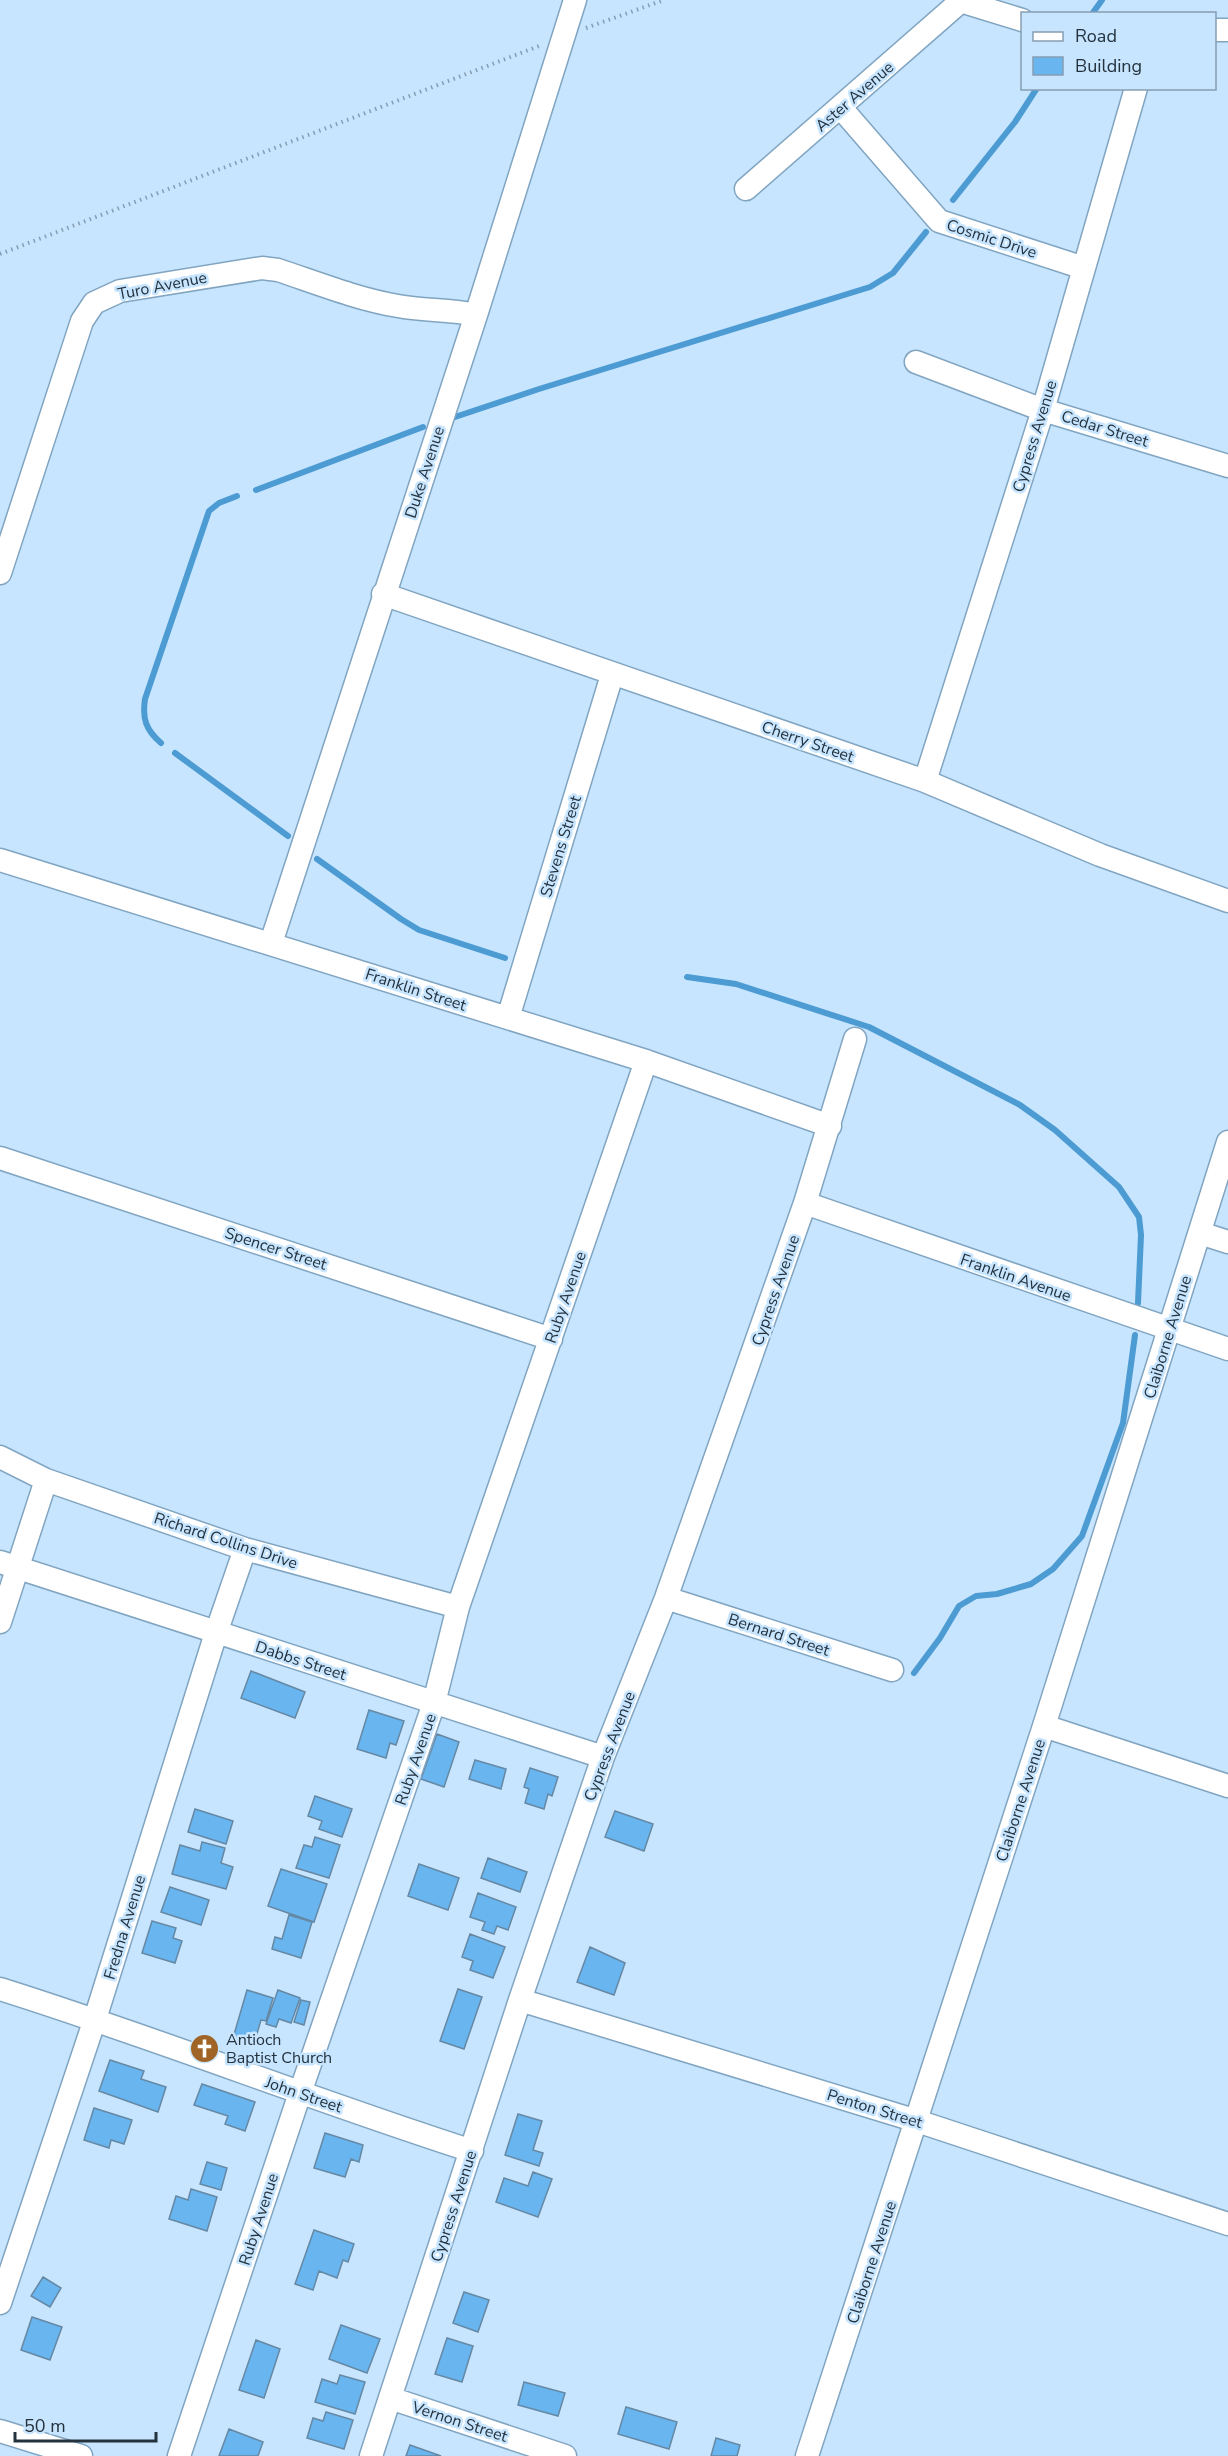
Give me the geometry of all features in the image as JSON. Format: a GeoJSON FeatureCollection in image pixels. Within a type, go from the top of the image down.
{"type":"FeatureCollection","features":[{"type":"Feature","properties":{"kind":"street","name":"Duke Avenue"},"geometry":{"type":"LineString","coordinates":[[271,943],[383,594],[476,315],[575,0]]}},
{"type":"Feature","properties":{"kind":"street"},"geometry":{"type":"LineString","coordinates":[[959,1],[1021,19]]}},
{"type":"Feature","properties":{"kind":"street","name":"Aster Avenue"},"geometry":{"type":"LineString","coordinates":[[746,189],[841,108],[959,1]]}},
{"type":"Feature","properties":{"kind":"street","name":"Cypress Avenue"},"geometry":{"type":"LineString","coordinates":[[924,781],[1043,410],[1135,90]]}},
{"type":"Feature","properties":{"kind":"street","name":"Cosmic Drive"},"geometry":{"type":"LineString","coordinates":[[841,108],[939,221],[1084,268]]}},
{"type":"Feature","properties":{"kind":"street","name":"Turo Avenue"},"geometry":{"type":"LineString","coordinates":[[0,573],[82,321],[94,303],[120,291],[262,268],[278,270],[374,302],[476,315]]}},
{"type":"Feature","properties":{"kind":"street","name":"Cedar Street"},"geometry":{"type":"LineString","coordinates":[[916,362],[1043,410],[1228,466]]}},
{"type":"Feature","properties":{"kind":"street","name":"Cherry Street"},"geometry":{"type":"LineString","coordinates":[[383,594],[924,781],[1100,855],[1228,901]]}},
{"type":"Feature","properties":{"kind":"street","name":"Stevens Street"},"geometry":{"type":"LineString","coordinates":[[508,1018],[612,675]]}},
{"type":"Feature","properties":{"kind":"street","name":"Franklin Street"},"geometry":{"type":"LineString","coordinates":[[0,860],[646,1061],[830,1126]]}},
{"type":"Feature","properties":{"kind":"street","name":"Cypress Avenue"},"geometry":{"type":"LineString","coordinates":[[371,2456],[520,2000],[603,1757],[666,1599],[805,1203],[855,1039]]}},
{"type":"Feature","properties":{"kind":"street","name":"Ruby Avenue"},"geometry":{"type":"LineString","coordinates":[[179,2456],[300,2093],[434,1703],[458,1607],[646,1061]]}},
{"type":"Feature","properties":{"kind":"street","name":"Claiborne Avenue"},"geometry":{"type":"LineString","coordinates":[[807,2456],[1044,1726],[1228,1143]]}},
{"type":"Feature","properties":{"kind":"street","name":"Spencer Street"},"geometry":{"type":"LineString","coordinates":[[0,1158],[551,1339]]}},
{"type":"Feature","properties":{"kind":"street","name":"Franklin Avenue"},"geometry":{"type":"LineString","coordinates":[[805,1203],[1228,1349]]}},
{"type":"Feature","properties":{"kind":"street"},"geometry":{"type":"LineString","coordinates":[[1200,1233],[1228,1242]]}},
{"type":"Feature","properties":{"kind":"street","name":"Richard Collins Drive"},"geometry":{"type":"LineString","coordinates":[[0,1457],[46,1479],[245,1549],[458,1607]]}},
{"type":"Feature","properties":{"kind":"street"},"geometry":{"type":"LineString","coordinates":[[0,1622],[9,1564],[46,1479]]}},
{"type":"Feature","properties":{"kind":"street","name":"Fredna Avenue"},"geometry":{"type":"LineString","coordinates":[[0,2303],[95,2019],[216,1633],[245,1549]]}},
{"type":"Feature","properties":{"kind":"street","name":"Dabbs Street"},"geometry":{"type":"LineString","coordinates":[[9,1564],[603,1757]]}},
{"type":"Feature","properties":{"kind":"street","name":"Bernard Street"},"geometry":{"type":"LineString","coordinates":[[666,1599],[892,1670]]}},
{"type":"Feature","properties":{"kind":"street"},"geometry":{"type":"LineString","coordinates":[[1044,1726],[1228,1786]]}},
{"type":"Feature","properties":{"kind":"street","name":"John Street"},"geometry":{"type":"LineString","coordinates":[[0,1989],[95,2019],[300,2093],[472,2151]]}},
{"type":"Feature","properties":{"kind":"street","name":"Penton Street"},"geometry":{"type":"LineString","coordinates":[[520,2000],[917,2121],[1228,2224]]}},
{"type":"Feature","properties":{"kind":"street","name":"Vernon Street"},"geometry":{"type":"LineString","coordinates":[[390,2398],[565,2456]]}},
{"type":"Feature","properties":{"kind":"street"},"geometry":{"type":"LineString","coordinates":[[0,2430],[81,2456]]}},
{"type":"Feature","properties":{"kind":"path"},"geometry":{"type":"LineString","coordinates":[[0,254],[564,36],[664,0]]}},
{"type":"Feature","properties":{"kind":"building"},"geometry":{"type":"Polygon","coordinates":[[[251,1671],[305,1692],[295,1718],[241,1698],[251,1671]]]}},
{"type":"Feature","properties":{"kind":"building"},"geometry":{"type":"Polygon","coordinates":[[[369,1710],[404,1721],[396,1745],[390,1743],[386,1758],[357,1749],[369,1710]]]}},
{"type":"Feature","properties":{"kind":"building"},"geometry":{"type":"Polygon","coordinates":[[[437,1734],[459,1742],[444,1787],[421,1779],[437,1734]]]}},
{"type":"Feature","properties":{"kind":"building"},"geometry":{"type":"Polygon","coordinates":[[[475,1760],[506,1769],[501,1789],[469,1779],[475,1760]]]}},
{"type":"Feature","properties":{"kind":"building"},"geometry":{"type":"Polygon","coordinates":[[[530,1768],[558,1777],[552,1796],[548,1794],[544,1809],[525,1803],[529,1789],[524,1787],[530,1768]]]}},
{"type":"Feature","properties":{"kind":"building"},"geometry":{"type":"Polygon","coordinates":[[[315,1796],[352,1809],[342,1837],[319,1829],[322,1821],[308,1816],[315,1796]]]}},
{"type":"Feature","properties":{"kind":"building"},"geometry":{"type":"Polygon","coordinates":[[[195,1809],[233,1821],[226,1844],[188,1832],[195,1809]]]}},
{"type":"Feature","properties":{"kind":"building"},"geometry":{"type":"Polygon","coordinates":[[[615,1811],[653,1824],[644,1851],[605,1837],[615,1811]]]}},
{"type":"Feature","properties":{"kind":"building"},"geometry":{"type":"Polygon","coordinates":[[[315,1837],[340,1845],[329,1878],[296,1868],[304,1845],[312,1847],[315,1837]]]}},
{"type":"Feature","properties":{"kind":"building"},"geometry":{"type":"Polygon","coordinates":[[[202,1842],[225,1848],[221,1863],[233,1867],[226,1889],[172,1874],[180,1845],[200,1851],[202,1842]]]}},
{"type":"Feature","properties":{"kind":"building"},"geometry":{"type":"Polygon","coordinates":[[[488,1858],[527,1872],[520,1892],[481,1878],[488,1858]]]}},
{"type":"Feature","properties":{"kind":"building"},"geometry":{"type":"Polygon","coordinates":[[[419,1864],[459,1878],[448,1910],[408,1896],[419,1864]]]}},
{"type":"Feature","properties":{"kind":"building"},"geometry":{"type":"Polygon","coordinates":[[[281,1869],[327,1884],[314,1922],[268,1906],[281,1869]]]}},
{"type":"Feature","properties":{"kind":"building"},"geometry":{"type":"Polygon","coordinates":[[[170,1887],[209,1900],[201,1925],[161,1912],[170,1887]]]}},
{"type":"Feature","properties":{"kind":"building"},"geometry":{"type":"Polygon","coordinates":[[[478,1893],[516,1907],[508,1930],[497,1926],[494,1934],[482,1930],[485,1922],[470,1917],[478,1893]]]}},
{"type":"Feature","properties":{"kind":"building"},"geometry":{"type":"Polygon","coordinates":[[[289,1915],[312,1922],[301,1958],[272,1949],[275,1937],[282,1939],[289,1915]]]}},
{"type":"Feature","properties":{"kind":"building"},"geometry":{"type":"Polygon","coordinates":[[[152,1921],[176,1928],[173,1938],[182,1941],[175,1963],[142,1953],[152,1921]]]}},
{"type":"Feature","properties":{"kind":"building"},"geometry":{"type":"Polygon","coordinates":[[[470,1934],[505,1947],[493,1978],[470,1970],[473,1961],[462,1957],[470,1934]]]}},
{"type":"Feature","properties":{"kind":"building"},"geometry":{"type":"Polygon","coordinates":[[[590,1947],[625,1963],[614,1995],[577,1982],[590,1947]]]}},
{"type":"Feature","properties":{"kind":"building"},"geometry":{"type":"Polygon","coordinates":[[[458,1989],[482,1997],[464,2049],[440,2041],[458,1989]]]}},
{"type":"Feature","properties":{"kind":"building"},"geometry":{"type":"Polygon","coordinates":[[[247,1990],[273,1998],[266,2021],[261,2020],[254,2044],[233,2038],[247,1990]]]}},
{"type":"Feature","properties":{"kind":"building"},"geometry":{"type":"Polygon","coordinates":[[[278,1990],[300,1998],[291,2023],[279,2019],[276,2027],[266,2024],[278,1990]]]}},
{"type":"Feature","properties":{"kind":"building"},"geometry":{"type":"Polygon","coordinates":[[[301,2000],[310,2002],[304,2025],[294,2022],[301,2000]]]}},
{"type":"Feature","properties":{"kind":"building"},"geometry":{"type":"Polygon","coordinates":[[[110,2060],[144,2071],[141,2079],[166,2087],[158,2112],[99,2091],[110,2060]]]}},
{"type":"Feature","properties":{"kind":"building"},"geometry":{"type":"Polygon","coordinates":[[[202,2084],[255,2102],[245,2131],[225,2124],[228,2116],[194,2105],[202,2084]]]}},
{"type":"Feature","properties":{"kind":"building"},"geometry":{"type":"Polygon","coordinates":[[[94,2108],[132,2120],[124,2144],[111,2140],[109,2148],[84,2140],[94,2108]]]}},
{"type":"Feature","properties":{"kind":"building"},"geometry":{"type":"Polygon","coordinates":[[[518,2114],[542,2121],[533,2150],[543,2153],[539,2166],[505,2155],[518,2114]]]}},
{"type":"Feature","properties":{"kind":"building"},"geometry":{"type":"Polygon","coordinates":[[[325,2133],[363,2145],[359,2162],[351,2159],[345,2177],[314,2168],[325,2133]]]}},
{"type":"Feature","properties":{"kind":"building"},"geometry":{"type":"Polygon","coordinates":[[[207,2162],[227,2168],[221,2190],[200,2184],[207,2162]]]}},
{"type":"Feature","properties":{"kind":"building"},"geometry":{"type":"Polygon","coordinates":[[[533,2172],[552,2179],[538,2217],[496,2202],[504,2178],[528,2186],[533,2172]]]}},
{"type":"Feature","properties":{"kind":"building"},"geometry":{"type":"Polygon","coordinates":[[[191,2189],[217,2197],[207,2231],[169,2219],[176,2196],[188,2200],[191,2189]]]}},
{"type":"Feature","properties":{"kind":"building"},"geometry":{"type":"Polygon","coordinates":[[[314,2230],[354,2244],[348,2262],[343,2260],[337,2278],[319,2271],[313,2290],[295,2284],[314,2230]]]}},
{"type":"Feature","properties":{"kind":"building"},"geometry":{"type":"Polygon","coordinates":[[[43,2277],[61,2288],[50,2307],[31,2296],[43,2277]]]}},
{"type":"Feature","properties":{"kind":"building"},"geometry":{"type":"Polygon","coordinates":[[[464,2292],[489,2300],[478,2332],[453,2323],[464,2292]]]}},
{"type":"Feature","properties":{"kind":"building"},"geometry":{"type":"Polygon","coordinates":[[[32,2317],[62,2327],[50,2360],[21,2350],[32,2317]]]}},
{"type":"Feature","properties":{"kind":"building"},"geometry":{"type":"Polygon","coordinates":[[[341,2325],[380,2339],[367,2373],[329,2359],[341,2325]]]}},
{"type":"Feature","properties":{"kind":"building"},"geometry":{"type":"Polygon","coordinates":[[[447,2338],[473,2346],[462,2382],[435,2374],[447,2338]]]}},
{"type":"Feature","properties":{"kind":"building"},"geometry":{"type":"Polygon","coordinates":[[[256,2340],[280,2349],[264,2398],[239,2390],[256,2340]]]}},
{"type":"Feature","properties":{"kind":"building"},"geometry":{"type":"Polygon","coordinates":[[[340,2375],[365,2382],[355,2414],[315,2402],[322,2379],[337,2384],[340,2375]]]}},
{"type":"Feature","properties":{"kind":"building"},"geometry":{"type":"Polygon","coordinates":[[[524,2382],[565,2393],[558,2416],[518,2405],[524,2382]]]}},
{"type":"Feature","properties":{"kind":"building"},"geometry":{"type":"Polygon","coordinates":[[[626,2407],[677,2422],[669,2449],[618,2434],[626,2407]]]}},
{"type":"Feature","properties":{"kind":"building"},"geometry":{"type":"Polygon","coordinates":[[[326,2412],[353,2420],[344,2449],[307,2438],[313,2418],[323,2421],[326,2412]]]}},
{"type":"Feature","properties":{"kind":"building"},"geometry":{"type":"Polygon","coordinates":[[[229,2429],[263,2442],[258,2456],[219,2456],[229,2429]]]}},
{"type":"Feature","properties":{"kind":"building"},"geometry":{"type":"Polygon","coordinates":[[[716,2438],[740,2445],[737,2456],[711,2456],[716,2438]]]}},
{"type":"Feature","properties":{"kind":"building"},"geometry":{"type":"Polygon","coordinates":[[[410,2445],[441,2456],[406,2456],[410,2445]]]}},
{"type":"Feature","properties":{"kind":"waterway"},"geometry":{"type":"LineString","coordinates":[[1093,12],[1102,0]]}},
{"type":"Feature","properties":{"kind":"waterway"},"geometry":{"type":"LineString","coordinates":[[953,200],[1015,122],[1036,90]]}},
{"type":"Feature","properties":{"kind":"waterway"},"geometry":{"type":"LineString","coordinates":[[455,417],[870,287],[893,273],[926,232]]}},
{"type":"Feature","properties":{"kind":"waterway"},"geometry":{"type":"LineString","coordinates":[[256,490],[423,427]]}},
{"type":"Feature","properties":{"kind":"waterway"},"geometry":{"type":"LineString","coordinates":[[161,743],[146,724],[145,699],[209,511],[219,503],[237,496]]}},
{"type":"Feature","properties":{"kind":"waterway"},"geometry":{"type":"LineString","coordinates":[[175,753],[288,836]]}},
{"type":"Feature","properties":{"kind":"waterway"},"geometry":{"type":"LineString","coordinates":[[317,859],[419,930],[505,958]]}},
{"type":"Feature","properties":{"kind":"waterway"},"geometry":{"type":"LineString","coordinates":[[687,977],[736,984],[869,1027],[1020,1105],[1055,1130],[1119,1187],[1139,1217],[1141,1235],[1138,1303]]}},
{"type":"Feature","properties":{"kind":"waterway"},"geometry":{"type":"LineString","coordinates":[[914,1673],[940,1638],[959,1606],[976,1596],[997,1594],[1031,1584],[1053,1569],[1082,1536],[1123,1423],[1135,1335]]}},
{"type":"Feature","properties":{"kind":"place","name":"Antioch Baptist Church"},"geometry":{"type":"Point","coordinates":[205,2048]}}]}
